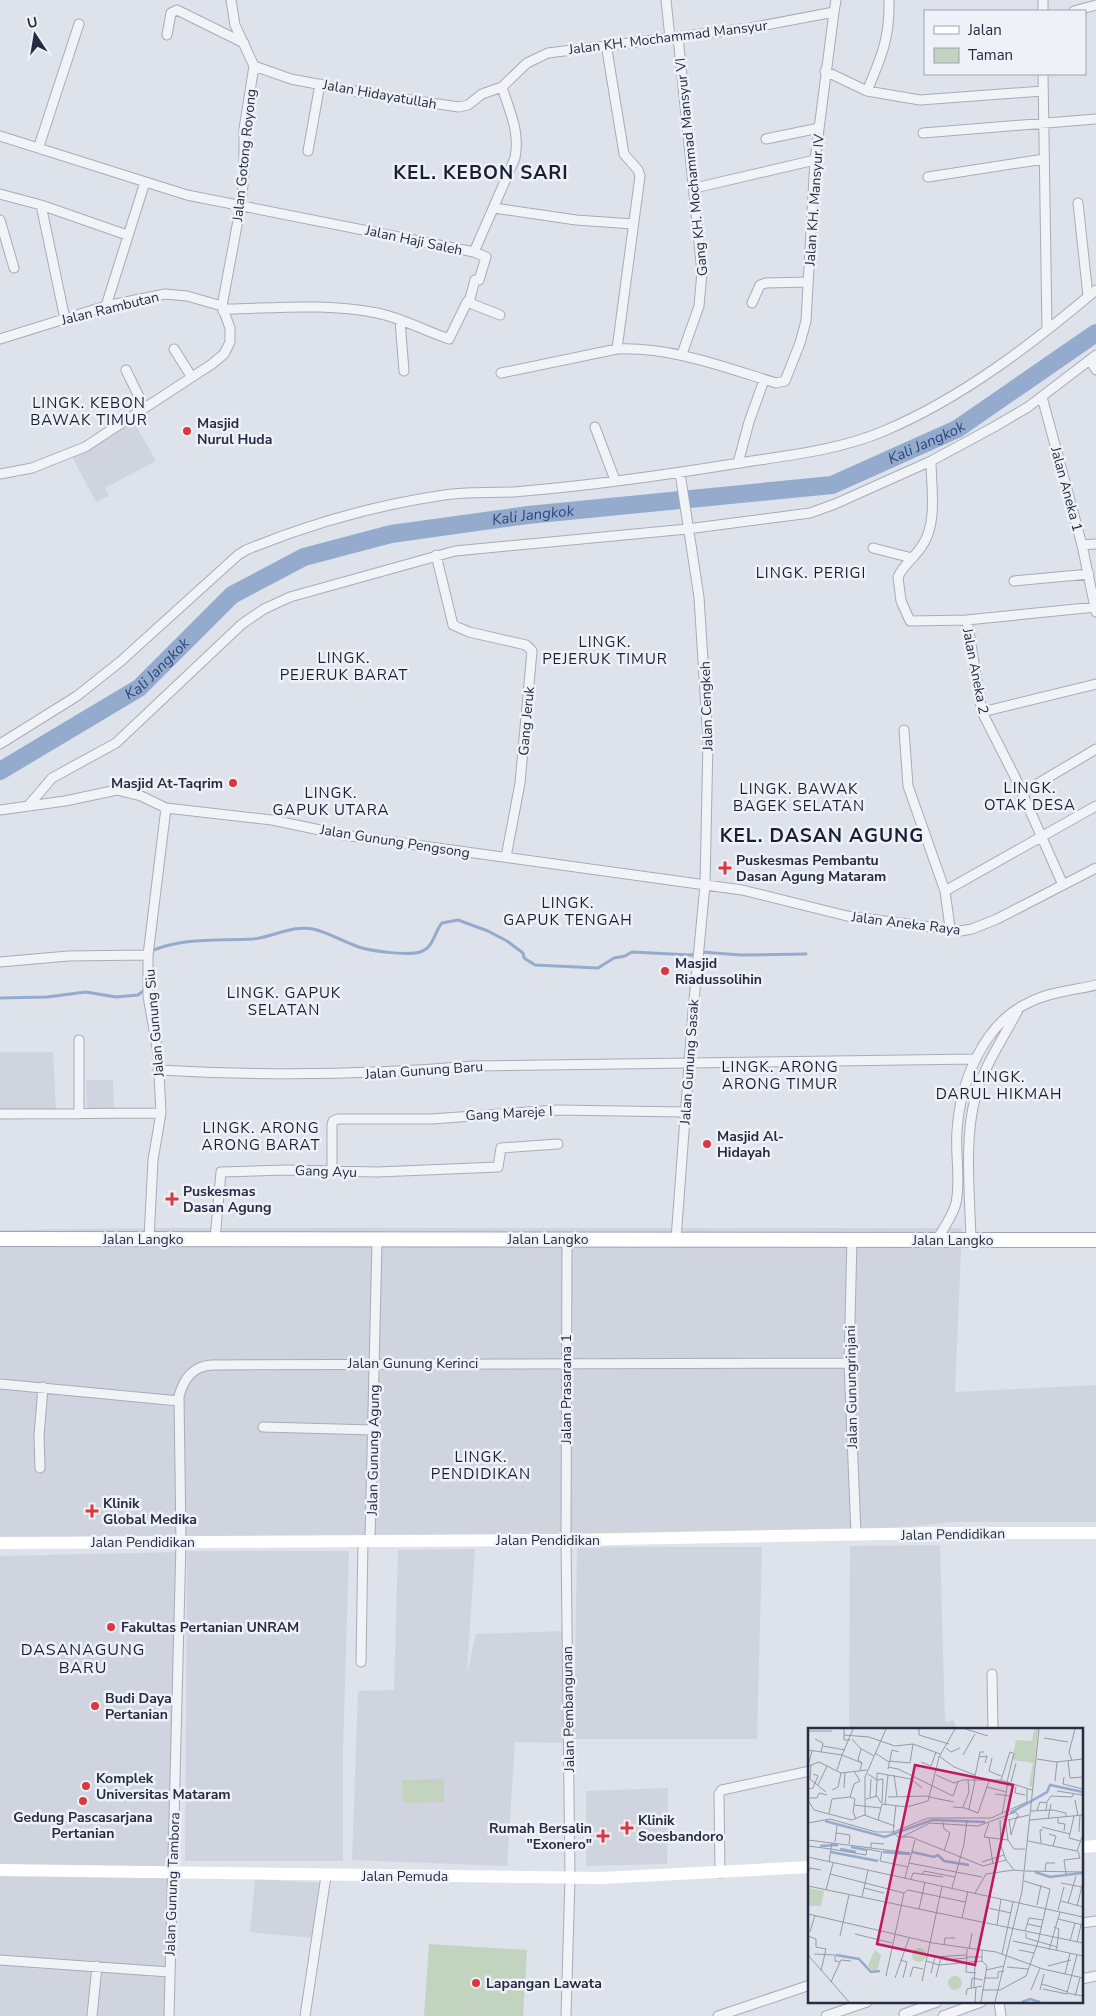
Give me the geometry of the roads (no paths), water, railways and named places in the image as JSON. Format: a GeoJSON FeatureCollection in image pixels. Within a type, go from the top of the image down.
{"type":"FeatureCollection","features":[{"type":"Feature","properties":{"kind":"main road","name":"Jalan Langko"},"geometry":{"type":"LineString","coordinates":[[0,1239],[215,1238],[378,1241],[567,1238],[1096,1240]]}},
{"type":"Feature","properties":{"kind":"main road","name":"Jalan Pendidikan"},"geometry":{"type":"LineString","coordinates":[[0,1543],[566,1540],[856,1534],[1096,1533]]}},
{"type":"Feature","properties":{"kind":"main road","name":"Jalan Pemuda"},"geometry":{"type":"LineString","coordinates":[[0,1870],[570,1878],[720,1873],[808,1867]]}},
{"type":"Feature","properties":{"kind":"street"},"geometry":{"type":"LineString","coordinates":[[231,0],[235,25],[254,66]]}},
{"type":"Feature","properties":{"kind":"street","name":"Gang KH. Mochammad Mansyur VI"},"geometry":{"type":"LineString","coordinates":[[666,0],[674,37],[695,188],[702,291],[699,306],[682,354]]}},
{"type":"Feature","properties":{"kind":"street"},"geometry":{"type":"LineString","coordinates":[[834,12],[836,0]]}},
{"type":"Feature","properties":{"kind":"street"},"geometry":{"type":"LineString","coordinates":[[867,92],[886,44],[889,0]]}},
{"type":"Feature","properties":{"kind":"street"},"geometry":{"type":"LineString","coordinates":[[1078,10],[1096,5]]}},
{"type":"Feature","properties":{"kind":"street"},"geometry":{"type":"LineString","coordinates":[[167,35],[171,13],[177,10],[244,43]]}},
{"type":"Feature","properties":{"kind":"street","name":"Jalan KH. Mochammad Mansyur"},"geometry":{"type":"LineString","coordinates":[[502,87],[527,63],[540,55],[606,44],[750,28],[834,12]]}},
{"type":"Feature","properties":{"kind":"street","name":"Jalan KH. Mansyur IV"},"geometry":{"type":"LineString","coordinates":[[764,380],[782,383],[787,378],[806,321],[816,160],[834,12]]}},
{"type":"Feature","properties":{"kind":"street"},"geometry":{"type":"LineString","coordinates":[[39,146],[79,24]]}},
{"type":"Feature","properties":{"kind":"street"},"geometry":{"type":"LineString","coordinates":[[606,44],[624,154],[638,170],[640,176],[618,349]]}},
{"type":"Feature","properties":{"kind":"street","name":"Jalan Hidayatullah"},"geometry":{"type":"LineString","coordinates":[[254,66],[291,79],[401,100],[459,107],[468,105],[479,96],[502,87]]}},
{"type":"Feature","properties":{"kind":"street","name":"Jalan Gotong Royong"},"geometry":{"type":"LineString","coordinates":[[0,474],[32,468],[85,447],[190,376],[219,359],[229,347],[231,334],[222,308],[241,204],[244,175],[244,129],[254,66]]}},
{"type":"Feature","properties":{"kind":"street"},"geometry":{"type":"LineString","coordinates":[[826,71],[867,92],[920,100],[1043,91]]}},
{"type":"Feature","properties":{"kind":"street"},"geometry":{"type":"LineString","coordinates":[[1043,75],[1047,330]]}},
{"type":"Feature","properties":{"kind":"street"},"geometry":{"type":"LineString","coordinates":[[308,151],[320,84]]}},
{"type":"Feature","properties":{"kind":"street","name":"Jalan Haji Saleh"},"geometry":{"type":"LineString","coordinates":[[0,136],[39,146],[187,195],[241,204],[474,252],[494,208],[514,158],[517,145],[518,135],[502,87]]}},
{"type":"Feature","properties":{"kind":"street"},"geometry":{"type":"LineString","coordinates":[[923,134],[1096,119]]}},
{"type":"Feature","properties":{"kind":"street"},"geometry":{"type":"LineString","coordinates":[[766,139],[819,128]]}},
{"type":"Feature","properties":{"kind":"street"},"geometry":{"type":"LineString","coordinates":[[928,177],[1044,159]]}},
{"type":"Feature","properties":{"kind":"street"},"geometry":{"type":"LineString","coordinates":[[695,188],[816,160]]}},
{"type":"Feature","properties":{"kind":"street"},"geometry":{"type":"LineString","coordinates":[[106,306],[145,182]]}},
{"type":"Feature","properties":{"kind":"street"},"geometry":{"type":"LineString","coordinates":[[0,194],[41,205],[127,235]]}},
{"type":"Feature","properties":{"kind":"street"},"geometry":{"type":"LineString","coordinates":[[1078,203],[1088,296]]}},
{"type":"Feature","properties":{"kind":"street"},"geometry":{"type":"LineString","coordinates":[[41,205],[65,319]]}},
{"type":"Feature","properties":{"kind":"street"},"geometry":{"type":"LineString","coordinates":[[494,208],[576,220],[633,224]]}},
{"type":"Feature","properties":{"kind":"street"},"geometry":{"type":"LineString","coordinates":[[0,220],[14,268]]}},
{"type":"Feature","properties":{"kind":"street"},"geometry":{"type":"LineString","coordinates":[[222,308],[322,306],[378,313],[451,339],[469,302],[475,280],[479,280],[486,257],[474,252]]}},
{"type":"Feature","properties":{"kind":"street"},"geometry":{"type":"LineString","coordinates":[[752,303],[756,289],[766,283],[808,282]]}},
{"type":"Feature","properties":{"kind":"street"},"geometry":{"type":"LineString","coordinates":[[0,744],[77,696],[121,661],[238,555],[246,550],[332,520],[410,501],[447,495],[528,491],[680,473],[805,453],[863,439],[885,430],[966,386],[1018,353],[1096,290]]}},
{"type":"Feature","properties":{"kind":"street","name":"Jalan Rambutan"},"geometry":{"type":"LineString","coordinates":[[0,339],[106,306],[165,294],[187,296],[222,308]]}},
{"type":"Feature","properties":{"kind":"street"},"geometry":{"type":"LineString","coordinates":[[469,302],[500,315]]}},
{"type":"Feature","properties":{"kind":"street"},"geometry":{"type":"LineString","coordinates":[[400,320],[404,371]]}},
{"type":"Feature","properties":{"kind":"street"},"geometry":{"type":"LineString","coordinates":[[174,349],[190,376]]}},
{"type":"Feature","properties":{"kind":"street"},"geometry":{"type":"LineString","coordinates":[[501,373],[618,349],[649,349],[682,354],[764,380],[748,422],[738,463]]}},
{"type":"Feature","properties":{"kind":"street"},"geometry":{"type":"LineString","coordinates":[[29,805],[52,778],[116,743],[242,624],[264,609],[290,597],[436,555],[476,548],[810,513],[835,504],[931,461],[994,427],[1042,396],[1093,358],[1096,370]]}},
{"type":"Feature","properties":{"kind":"street"},"geometry":{"type":"LineString","coordinates":[[126,370],[144,407]]}},
{"type":"Feature","properties":{"kind":"street","name":"Jalan Aneka 1"},"geometry":{"type":"LineString","coordinates":[[1042,396],[1082,545],[1096,609]]}},
{"type":"Feature","properties":{"kind":"street"},"geometry":{"type":"LineString","coordinates":[[595,427],[615,480]]}},
{"type":"Feature","properties":{"kind":"street"},"geometry":{"type":"LineString","coordinates":[[931,461],[930,525],[926,540],[900,572],[897,584],[903,607],[910,621],[967,620],[1096,609]]}},
{"type":"Feature","properties":{"kind":"street","name":"Jalan Cengkeh"},"geometry":{"type":"LineString","coordinates":[[680,473],[699,597],[706,691],[708,741],[705,884]]}},
{"type":"Feature","properties":{"kind":"street"},"geometry":{"type":"LineString","coordinates":[[1082,545],[1096,544]]}},
{"type":"Feature","properties":{"kind":"street"},"geometry":{"type":"LineString","coordinates":[[873,548],[912,558]]}},
{"type":"Feature","properties":{"kind":"street","name":"Gang Jeruk"},"geometry":{"type":"LineString","coordinates":[[436,555],[453,625],[469,632],[526,645],[532,651],[520,783],[506,857]]}},
{"type":"Feature","properties":{"kind":"street"},"geometry":{"type":"LineString","coordinates":[[1014,581],[1089,574]]}},
{"type":"Feature","properties":{"kind":"street","name":"Jalan Aneka 2"},"geometry":{"type":"LineString","coordinates":[[967,620],[982,712],[1043,836],[1064,885]]}},
{"type":"Feature","properties":{"kind":"street"},"geometry":{"type":"LineString","coordinates":[[982,712],[1096,684]]}},
{"type":"Feature","properties":{"kind":"street"},"geometry":{"type":"LineString","coordinates":[[904,730],[908,786],[945,891],[950,928]]}},
{"type":"Feature","properties":{"kind":"street"},"geometry":{"type":"LineString","coordinates":[[1022,793],[1096,749]]}},
{"type":"Feature","properties":{"kind":"street","name":"Jalan Gunung Pengsong"},"geometry":{"type":"LineString","coordinates":[[0,810],[65,801],[117,790],[141,796],[166,808],[272,820],[344,835],[705,884]]}},
{"type":"Feature","properties":{"kind":"street"},"geometry":{"type":"LineString","coordinates":[[945,891],[1096,806]]}},
{"type":"Feature","properties":{"kind":"street","name":"Jalan Gunung Siu"},"geometry":{"type":"LineString","coordinates":[[149,1239],[152,1160],[161,1113],[158,1070],[148,996],[147,954],[166,808]]}},
{"type":"Feature","properties":{"kind":"street","name":"Jalan Aneka Raya"},"geometry":{"type":"LineString","coordinates":[[705,884],[781,898],[812,908],[859,918],[950,928],[960,931],[983,925],[1096,868]]}},
{"type":"Feature","properties":{"kind":"street","name":"Jalan Gunung Sasak"},"geometry":{"type":"LineString","coordinates":[[676,1239],[705,884]]}},
{"type":"Feature","properties":{"kind":"street"},"geometry":{"type":"LineString","coordinates":[[0,962],[68,956],[147,954]]}},
{"type":"Feature","properties":{"kind":"street"},"geometry":{"type":"LineString","coordinates":[[938,1240],[956,1204],[958,1117],[963,1092],[976,1059],[1001,1023],[1019,1008],[1041,998],[1096,985]]}},
{"type":"Feature","properties":{"kind":"street"},"geometry":{"type":"LineString","coordinates":[[971,1240],[970,1138],[975,1098],[990,1061],[1019,1008]]}},
{"type":"Feature","properties":{"kind":"street"},"geometry":{"type":"LineString","coordinates":[[79,1040],[79,1114]]}},
{"type":"Feature","properties":{"kind":"street","name":"Jalan Gunung Baru"},"geometry":{"type":"LineString","coordinates":[[158,1070],[246,1075],[334,1074],[398,1073],[473,1066],[976,1059]]}},
{"type":"Feature","properties":{"kind":"street","name":"Gang Mareje I"},"geometry":{"type":"LineString","coordinates":[[332,1171],[333,1121],[432,1119],[466,1115],[556,1110],[686,1112]]}},
{"type":"Feature","properties":{"kind":"street"},"geometry":{"type":"LineString","coordinates":[[0,1114],[161,1113]]}},
{"type":"Feature","properties":{"kind":"street","name":"Gang Ayu"},"geometry":{"type":"LineString","coordinates":[[215,1238],[221,1172],[286,1170],[377,1172],[498,1167],[501,1148],[558,1144]]}},
{"type":"Feature","properties":{"kind":"street","name":"Jalan Prasarana 1"},"geometry":{"type":"LineString","coordinates":[[566,1540],[567,1238]]}},
{"type":"Feature","properties":{"kind":"street","name":"Jalan Gunungrinjani"},"geometry":{"type":"LineString","coordinates":[[852,1239],[849,1363],[856,1534]]}},
{"type":"Feature","properties":{"kind":"street","name":"Jalan Gunung Agung"},"geometry":{"type":"LineString","coordinates":[[361,1662],[373,1430],[378,1241]]}},
{"type":"Feature","properties":{"kind":"street","name":"Jalan Gunung Kerinci"},"geometry":{"type":"LineString","coordinates":[[181,1542],[179,1396],[187,1377],[196,1369],[208,1365],[849,1363]]}},
{"type":"Feature","properties":{"kind":"street"},"geometry":{"type":"LineString","coordinates":[[0,1384],[179,1401]]}},
{"type":"Feature","properties":{"kind":"street"},"geometry":{"type":"LineString","coordinates":[[40,1468],[39,1436],[44,1387]]}},
{"type":"Feature","properties":{"kind":"street"},"geometry":{"type":"LineString","coordinates":[[263,1427],[373,1430]]}},
{"type":"Feature","properties":{"kind":"street","name":"Jalan Pembangunan"},"geometry":{"type":"LineString","coordinates":[[566,1540],[570,1878],[566,2016]]}},
{"type":"Feature","properties":{"kind":"street","name":"Jalan Gunung Tambora"},"geometry":{"type":"LineString","coordinates":[[169,2016],[181,1542]]}},
{"type":"Feature","properties":{"kind":"street"},"geometry":{"type":"LineString","coordinates":[[992,1674],[993,1728]]}},
{"type":"Feature","properties":{"kind":"street"},"geometry":{"type":"LineString","coordinates":[[720,1873],[719,1794],[722,1790],[808,1771]]}},
{"type":"Feature","properties":{"kind":"street"},"geometry":{"type":"LineString","coordinates":[[305,2016],[326,1876]]}},
{"type":"Feature","properties":{"kind":"street"},"geometry":{"type":"LineString","coordinates":[[0,1960],[169,1972]]}},
{"type":"Feature","properties":{"kind":"street"},"geometry":{"type":"LineString","coordinates":[[92,2016],[97,1966]]}},
{"type":"Feature","properties":{"kind":"street"},"geometry":{"type":"LineString","coordinates":[[720,2016],[808,1986]]}},
{"type":"Feature","properties":{"kind":"street"},"geometry":{"type":"LineString","coordinates":[[826,2016],[861,2004]]}},
{"type":"Feature","properties":{"kind":"street"},"geometry":{"type":"LineString","coordinates":[[904,2014],[932,2004]]}},
{"type":"Feature","properties":{"kind":"street"},"geometry":{"type":"LineString","coordinates":[[943,2016],[976,2004]]}},
{"type":"Feature","properties":{"kind":"waterway","name":"Kali Jangkok"},"geometry":{"type":"LineString","coordinates":[[0,771],[139,688],[232,595],[304,557],[391,534],[528,515],[832,485],[957,429],[1096,333]]}},
{"type":"Feature","properties":{"kind":"waterway"},"geometry":{"type":"LineString","coordinates":[[151,951],[189,942],[253,939],[305,928],[324,932],[362,948],[414,953],[425,950],[428,947],[442,923],[458,920],[488,931],[507,941],[523,953],[524,958],[535,965],[598,968],[614,958],[625,956],[632,952],[691,955],[702,952],[741,955],[806,954]]}},
{"type":"Feature","properties":{"kind":"waterway"},"geometry":{"type":"LineString","coordinates":[[0,998],[47,997],[86,992],[116,997],[138,995],[147,988]]}},
{"type":"Feature","properties":{"kind":"place","name":"Masjid Nurul Huda"},"geometry":{"type":"Point","coordinates":[187,431]}},
{"type":"Feature","properties":{"kind":"place","name":"Masjid At-Taqrim"},"geometry":{"type":"Point","coordinates":[233,783]}},
{"type":"Feature","properties":{"kind":"place","name":"Puskesmas Pembantu Dasan Agung Mataram"},"geometry":{"type":"Point","coordinates":[725,868]}},
{"type":"Feature","properties":{"kind":"place","name":"Masjid Riadussolihin"},"geometry":{"type":"Point","coordinates":[665,971]}},
{"type":"Feature","properties":{"kind":"place","name":"Masjid Al- Hidayah"},"geometry":{"type":"Point","coordinates":[707,1144]}},
{"type":"Feature","properties":{"kind":"place","name":"Puskesmas Dasan Agung"},"geometry":{"type":"Point","coordinates":[172,1199]}},
{"type":"Feature","properties":{"kind":"place","name":"Klinik Global Medika"},"geometry":{"type":"Point","coordinates":[92,1511]}},
{"type":"Feature","properties":{"kind":"place","name":"Fakultas Pertanian UNRAM"},"geometry":{"type":"Point","coordinates":[111,1627]}},
{"type":"Feature","properties":{"kind":"place","name":"Budi Daya Pertanian"},"geometry":{"type":"Point","coordinates":[95,1706]}},
{"type":"Feature","properties":{"kind":"place","name":"Komplek Universitas Mataram"},"geometry":{"type":"Point","coordinates":[86,1786]}},
{"type":"Feature","properties":{"kind":"place","name":"Gedung Pascasarjana Pertanian"},"geometry":{"type":"Point","coordinates":[83,1801]}},
{"type":"Feature","properties":{"kind":"place","name":"Klinik Soesbandoro"},"geometry":{"type":"Point","coordinates":[627,1828]}},
{"type":"Feature","properties":{"kind":"place","name":"Rumah Bersalin \"Exonero\""},"geometry":{"type":"Point","coordinates":[603,1836]}},
{"type":"Feature","properties":{"kind":"place","name":"Lapangan Lawata"},"geometry":{"type":"Point","coordinates":[476,1983]}},
{"type":"Feature","properties":{"kind":"district","name":"KEL. KEBON SARI"},"geometry":{"type":"Point","coordinates":[481,172]}},
{"type":"Feature","properties":{"kind":"district","name":"LINGK. KEBON BAWAK TIMUR"},"geometry":{"type":"Point","coordinates":[89,412]}},
{"type":"Feature","properties":{"kind":"district","name":"LINGK. PERIGI"},"geometry":{"type":"Point","coordinates":[811,573]}},
{"type":"Feature","properties":{"kind":"district","name":"LINGK. PEJERUK TIMUR"},"geometry":{"type":"Point","coordinates":[605,650]}},
{"type":"Feature","properties":{"kind":"district","name":"LINGK. PEJERUK BARAT"},"geometry":{"type":"Point","coordinates":[344,666]}},
{"type":"Feature","properties":{"kind":"district","name":"LINGK. OTAK DESA"},"geometry":{"type":"Point","coordinates":[1030,796]}},
{"type":"Feature","properties":{"kind":"district","name":"LINGK. BAWAK BAGEK SELATAN"},"geometry":{"type":"Point","coordinates":[799,798]}},
{"type":"Feature","properties":{"kind":"district","name":"LINGK. GAPUK UTARA"},"geometry":{"type":"Point","coordinates":[331,802]}},
{"type":"Feature","properties":{"kind":"district","name":"KEL. DASAN AGUNG"},"geometry":{"type":"Point","coordinates":[822,835]}},
{"type":"Feature","properties":{"kind":"district","name":"LINGK. GAPUK TENGAH"},"geometry":{"type":"Point","coordinates":[568,912]}},
{"type":"Feature","properties":{"kind":"district","name":"LINGK. GAPUK SELATAN"},"geometry":{"type":"Point","coordinates":[284,1002]}},
{"type":"Feature","properties":{"kind":"district","name":"LINGK. ARONG ARONG TIMUR"},"geometry":{"type":"Point","coordinates":[780,1076]}},
{"type":"Feature","properties":{"kind":"district","name":"LINGK. DARUL HIKMAH"},"geometry":{"type":"Point","coordinates":[999,1086]}},
{"type":"Feature","properties":{"kind":"district","name":"LINGK. ARONG ARONG BARAT"},"geometry":{"type":"Point","coordinates":[261,1136]}},
{"type":"Feature","properties":{"kind":"district","name":"LINGK. PENDIDIKAN"},"geometry":{"type":"Point","coordinates":[481,1466]}},
{"type":"Feature","properties":{"kind":"district","name":"DASANAGUNG BARU"},"geometry":{"type":"Point","coordinates":[83,1658]}}]}
